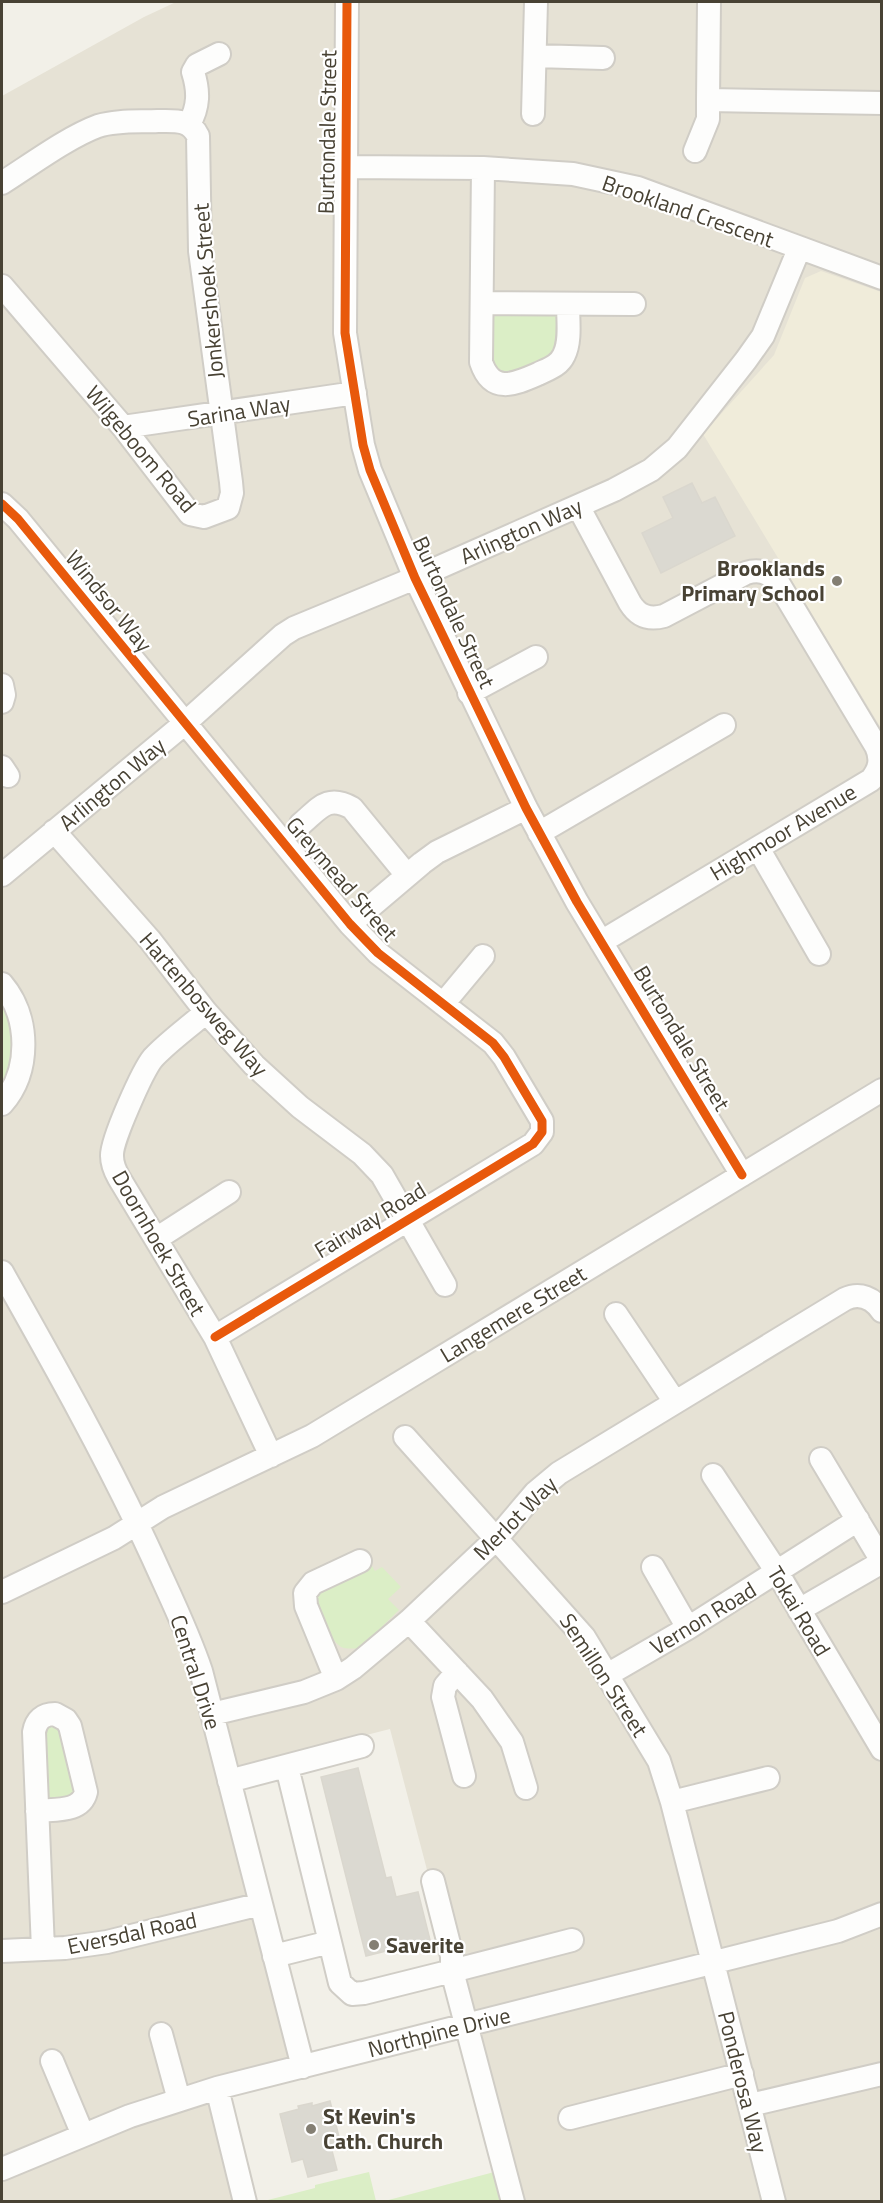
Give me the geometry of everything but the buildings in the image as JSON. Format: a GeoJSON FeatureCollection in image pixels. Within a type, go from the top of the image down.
{"type":"FeatureCollection","features":[{"type":"Feature","properties":{"kind":"street","name":"Burtondale Street"},"geometry":{"type":"LineString","coordinates":[[347,2],[344,310],[348,353],[363,445],[370,470],[469,693],[539,833],[601,942],[742,1175]]}},
{"type":"Feature","properties":{"kind":"street"},"geometry":{"type":"LineString","coordinates":[[533,114],[536,2]]}},
{"type":"Feature","properties":{"kind":"street"},"geometry":{"type":"LineString","coordinates":[[695,151],[708,119],[709,2]]}},
{"type":"Feature","properties":{"kind":"street"},"geometry":{"type":"LineString","coordinates":[[2,183],[99,126],[115,123],[180,121],[189,124],[194,115],[198,95],[193,72],[196,65],[219,54]]}},
{"type":"Feature","properties":{"kind":"street"},"geometry":{"type":"LineString","coordinates":[[535,56],[603,58]]}},
{"type":"Feature","properties":{"kind":"street"},"geometry":{"type":"LineString","coordinates":[[708,100],[882,103]]}},
{"type":"Feature","properties":{"kind":"street","name":"Jonkershoek Street"},"geometry":{"type":"LineString","coordinates":[[189,124],[198,136],[200,251],[221,414]]}},
{"type":"Feature","properties":{"kind":"street","name":"Brookland Crescent"},"geometry":{"type":"LineString","coordinates":[[346,167],[483,168],[573,174],[638,189],[882,278]]}},
{"type":"Feature","properties":{"kind":"street"},"geometry":{"type":"LineString","coordinates":[[483,168],[481,362],[483,370],[494,382],[508,385],[556,366],[567,348],[568,304]]}},
{"type":"Feature","properties":{"kind":"street","name":"Arlington Way"},"geometry":{"type":"LineString","coordinates":[[2,875],[184,724],[283,635],[294,628],[416,578],[633,482],[651,470],[677,448],[764,336],[799,249]]}},
{"type":"Feature","properties":{"kind":"street","name":"Wilgeboom Road"},"geometry":{"type":"LineString","coordinates":[[2,285],[123,427],[190,514],[204,517],[228,508],[232,493],[221,414]]}},
{"type":"Feature","properties":{"kind":"street"},"geometry":{"type":"LineString","coordinates":[[482,303],[634,304]]}},
{"type":"Feature","properties":{"kind":"street","name":"Sarina Way"},"geometry":{"type":"LineString","coordinates":[[123,427],[355,393]]}},
{"type":"Feature","properties":{"kind":"street","name":"Windsor Way"},"geometry":{"type":"LineString","coordinates":[[2,504],[18,519],[184,724]]}},
{"type":"Feature","properties":{"kind":"street","name":"Highmoor Avenue"},"geometry":{"type":"LineString","coordinates":[[578,506],[633,609],[643,616],[657,618],[746,573],[759,571],[772,576],[876,746],[880,760],[879,768],[871,780],[601,942]]}},
{"type":"Feature","properties":{"kind":"street"},"geometry":{"type":"LineString","coordinates":[[469,693],[536,657]]}},
{"type":"Feature","properties":{"kind":"street"},"geometry":{"type":"LineString","coordinates":[[2,686],[4,695],[2,702]]}},
{"type":"Feature","properties":{"kind":"street","name":"Greymead Street"},"geometry":{"type":"LineString","coordinates":[[184,724],[350,924],[378,953],[493,1043],[540,1115],[542,1132]]}},
{"type":"Feature","properties":{"kind":"street"},"geometry":{"type":"LineString","coordinates":[[539,833],[724,725]]}},
{"type":"Feature","properties":{"kind":"street"},"geometry":{"type":"LineString","coordinates":[[301,824],[328,803],[334,801],[345,804],[352,808],[406,874]]}},
{"type":"Feature","properties":{"kind":"street"},"geometry":{"type":"LineString","coordinates":[[350,924],[406,874],[438,852],[526,808]]}},
{"type":"Feature","properties":{"kind":"street","name":"Hartenbosweg Way"},"geometry":{"type":"LineString","coordinates":[[54,831],[150,940],[206,1012],[254,1065],[277,1087],[375,1167],[382,1175],[408,1221]]}},
{"type":"Feature","properties":{"kind":"street"},"geometry":{"type":"LineString","coordinates":[[758,848],[819,954]]}},
{"type":"Feature","properties":{"kind":"street"},"geometry":{"type":"LineString","coordinates":[[443,1004],[483,957]]}},
{"type":"Feature","properties":{"kind":"street"},"geometry":{"type":"LineString","coordinates":[[2,984],[15,1005],[23,1045],[21,1070],[11,1092],[2,1104]]}},
{"type":"Feature","properties":{"kind":"street","name":"Doornhoek Street"},"geometry":{"type":"LineString","coordinates":[[206,1012],[151,1061],[112,1148],[112,1155],[115,1170],[215,1337],[271,1455]]}},
{"type":"Feature","properties":{"kind":"street","name":"Langemere Street"},"geometry":{"type":"LineString","coordinates":[[2,1592],[114,1538],[163,1507],[312,1436],[882,1090]]}},
{"type":"Feature","properties":{"kind":"street","name":"Fairway Road"},"geometry":{"type":"LineString","coordinates":[[215,1337],[533,1144],[542,1132]]}},
{"type":"Feature","properties":{"kind":"street"},"geometry":{"type":"LineString","coordinates":[[156,1239],[229,1192]]}},
{"type":"Feature","properties":{"kind":"street","name":"Fairway Road"},"geometry":{"type":"LineString","coordinates":[[408,1221],[445,1285]]}},
{"type":"Feature","properties":{"kind":"street","name":"Central Drive"},"geometry":{"type":"LineString","coordinates":[[2,1272],[74,1399],[137,1524],[189,1637],[201,1671],[303,2067]]}},
{"type":"Feature","properties":{"kind":"street","name":"Merlot Way"},"geometry":{"type":"LineString","coordinates":[[212,1714],[304,1692],[336,1679],[353,1668],[410,1621],[495,1539],[524,1504],[546,1483],[850,1296],[868,1298],[882,1311]]}},
{"type":"Feature","properties":{"kind":"street"},"geometry":{"type":"LineString","coordinates":[[616,1314],[675,1402]]}},
{"type":"Feature","properties":{"kind":"street","name":"Semillon Street"},"geometry":{"type":"LineString","coordinates":[[405,1437],[495,1539],[573,1622],[659,1761],[672,1802],[713,1963]]}},
{"type":"Feature","properties":{"kind":"street"},"geometry":{"type":"LineString","coordinates":[[799,1610],[882,1562],[821,1459]]}},
{"type":"Feature","properties":{"kind":"street","name":"Tokai Road"},"geometry":{"type":"LineString","coordinates":[[713,1475],[777,1572],[878,1736]]}},
{"type":"Feature","properties":{"kind":"street","name":"Vernon Road"},"geometry":{"type":"LineString","coordinates":[[607,1675],[688,1628],[858,1520]]}},
{"type":"Feature","properties":{"kind":"street"},"geometry":{"type":"LineString","coordinates":[[336,1679],[306,1606],[305,1593],[313,1583],[360,1561]]}},
{"type":"Feature","properties":{"kind":"street"},"geometry":{"type":"LineString","coordinates":[[653,1567],[688,1628]]}},
{"type":"Feature","properties":{"kind":"street"},"geometry":{"type":"LineString","coordinates":[[410,1621],[482,1699],[512,1742],[526,1788]]}},
{"type":"Feature","properties":{"kind":"street"},"geometry":{"type":"LineString","coordinates":[[458,1672],[448,1681],[443,1697],[464,1776]]}},
{"type":"Feature","properties":{"kind":"street"},"geometry":{"type":"LineString","coordinates":[[229,1781],[362,1746]]}},
{"type":"Feature","properties":{"kind":"street"},"geometry":{"type":"LineString","coordinates":[[287,1767],[340,1983],[347,1991],[358,1994],[572,1940]]}},
{"type":"Feature","properties":{"kind":"street"},"geometry":{"type":"LineString","coordinates":[[672,1802],[768,1778]]}},
{"type":"Feature","properties":{"kind":"street"},"geometry":{"type":"LineString","coordinates":[[37,1811],[43,1949]]}},
{"type":"Feature","properties":{"kind":"street"},"geometry":{"type":"LineString","coordinates":[[433,1881],[452,1956],[452,1971],[513,2202]]}},
{"type":"Feature","properties":{"kind":"street","name":"Eversdal Road"},"geometry":{"type":"LineString","coordinates":[[2,1951],[107,1942],[261,1904]]}},
{"type":"Feature","properties":{"kind":"street","name":"Northpine Drive"},"geometry":{"type":"LineString","coordinates":[[2,2169],[83,2135],[217,2088],[713,1963],[838,1930],[882,1914]]}},
{"type":"Feature","properties":{"kind":"street"},"geometry":{"type":"LineString","coordinates":[[274,1956],[330,1942]]}},
{"type":"Feature","properties":{"kind":"street","name":"Ponderosa Way"},"geometry":{"type":"LineString","coordinates":[[713,1963],[774,2202]]}},
{"type":"Feature","properties":{"kind":"street"},"geometry":{"type":"LineString","coordinates":[[161,2034],[179,2100]]}},
{"type":"Feature","properties":{"kind":"street"},"geometry":{"type":"LineString","coordinates":[[52,2061],[83,2135]]}},
{"type":"Feature","properties":{"kind":"street"},"geometry":{"type":"LineString","coordinates":[[570,2118],[742,2074]]}},
{"type":"Feature","properties":{"kind":"street"},"geometry":{"type":"LineString","coordinates":[[750,2105],[882,2074]]}},
{"type":"Feature","properties":{"kind":"street"},"geometry":{"type":"LineString","coordinates":[[217,2088],[245,2202]]}},
{"type":"Feature","properties":{"kind":"shaded area"},"geometry":{"type":"Polygon","coordinates":[[[176,2],[881,2],[881,2201],[514,2201],[390,1729],[228,1770],[305,2067],[220,2092],[247,2201],[2,2201],[2,96],[144,17],[176,2]]]}},
{"type":"Feature","properties":{"kind":"shaded area","name":"Brooklands Primary School"},"geometry":{"type":"Polygon","coordinates":[[[821,271],[881,292],[881,728],[703,434],[774,355],[805,278],[821,271]]]}},
{"type":"Feature","properties":{"kind":"green space"},"geometry":{"type":"Polygon","coordinates":[[[499,312],[556,315],[560,320],[558,354],[509,378],[490,366],[491,321],[499,312]]]}},
{"type":"Feature","properties":{"kind":"green space"},"geometry":{"type":"Polygon","coordinates":[[[2,994],[16,1052],[2,1094],[2,994]]]}},
{"type":"Feature","properties":{"kind":"green space"},"geometry":{"type":"Polygon","coordinates":[[[372,1566],[375,1571],[382,1567],[401,1587],[388,1599],[399,1610],[359,1649],[344,1648],[334,1640],[330,1633],[315,1593],[372,1566]]]}},
{"type":"Feature","properties":{"kind":"green space"},"geometry":{"type":"Polygon","coordinates":[[[60,1723],[77,1788],[70,1799],[51,1800],[46,1796],[43,1725],[60,1723]]]}},
{"type":"Feature","properties":{"kind":"green space"},"geometry":{"type":"Polygon","coordinates":[[[498,2171],[505,2202],[381,2202],[498,2171]]]}},
{"type":"Feature","properties":{"kind":"green space"},"geometry":{"type":"Polygon","coordinates":[[[369,2172],[376,2201],[264,2201],[315,2188],[315,2185],[369,2172]]]}},
{"type":"Feature","properties":{"kind":"cycle path"},"geometry":{"type":"LineString","coordinates":[[347,2],[345,333],[363,445],[370,470],[415,578],[526,808],[577,902],[742,1175]]}},
{"type":"Feature","properties":{"kind":"cycle path"},"geometry":{"type":"LineString","coordinates":[[2,504],[18,519],[350,924],[378,953],[493,1043],[504,1057],[542,1121],[542,1132],[533,1144],[215,1337]]}},
{"type":"Feature","properties":{"kind":"place","name":"Brooklands Primary School"},"geometry":{"type":"Point","coordinates":[837,581]}},
{"type":"Feature","properties":{"kind":"place","name":"Saverite"},"geometry":{"type":"Point","coordinates":[374,1945]}},
{"type":"Feature","properties":{"kind":"place","name":"St Kevin's Cath. Church"},"geometry":{"type":"Point","coordinates":[311,2129]}}]}
